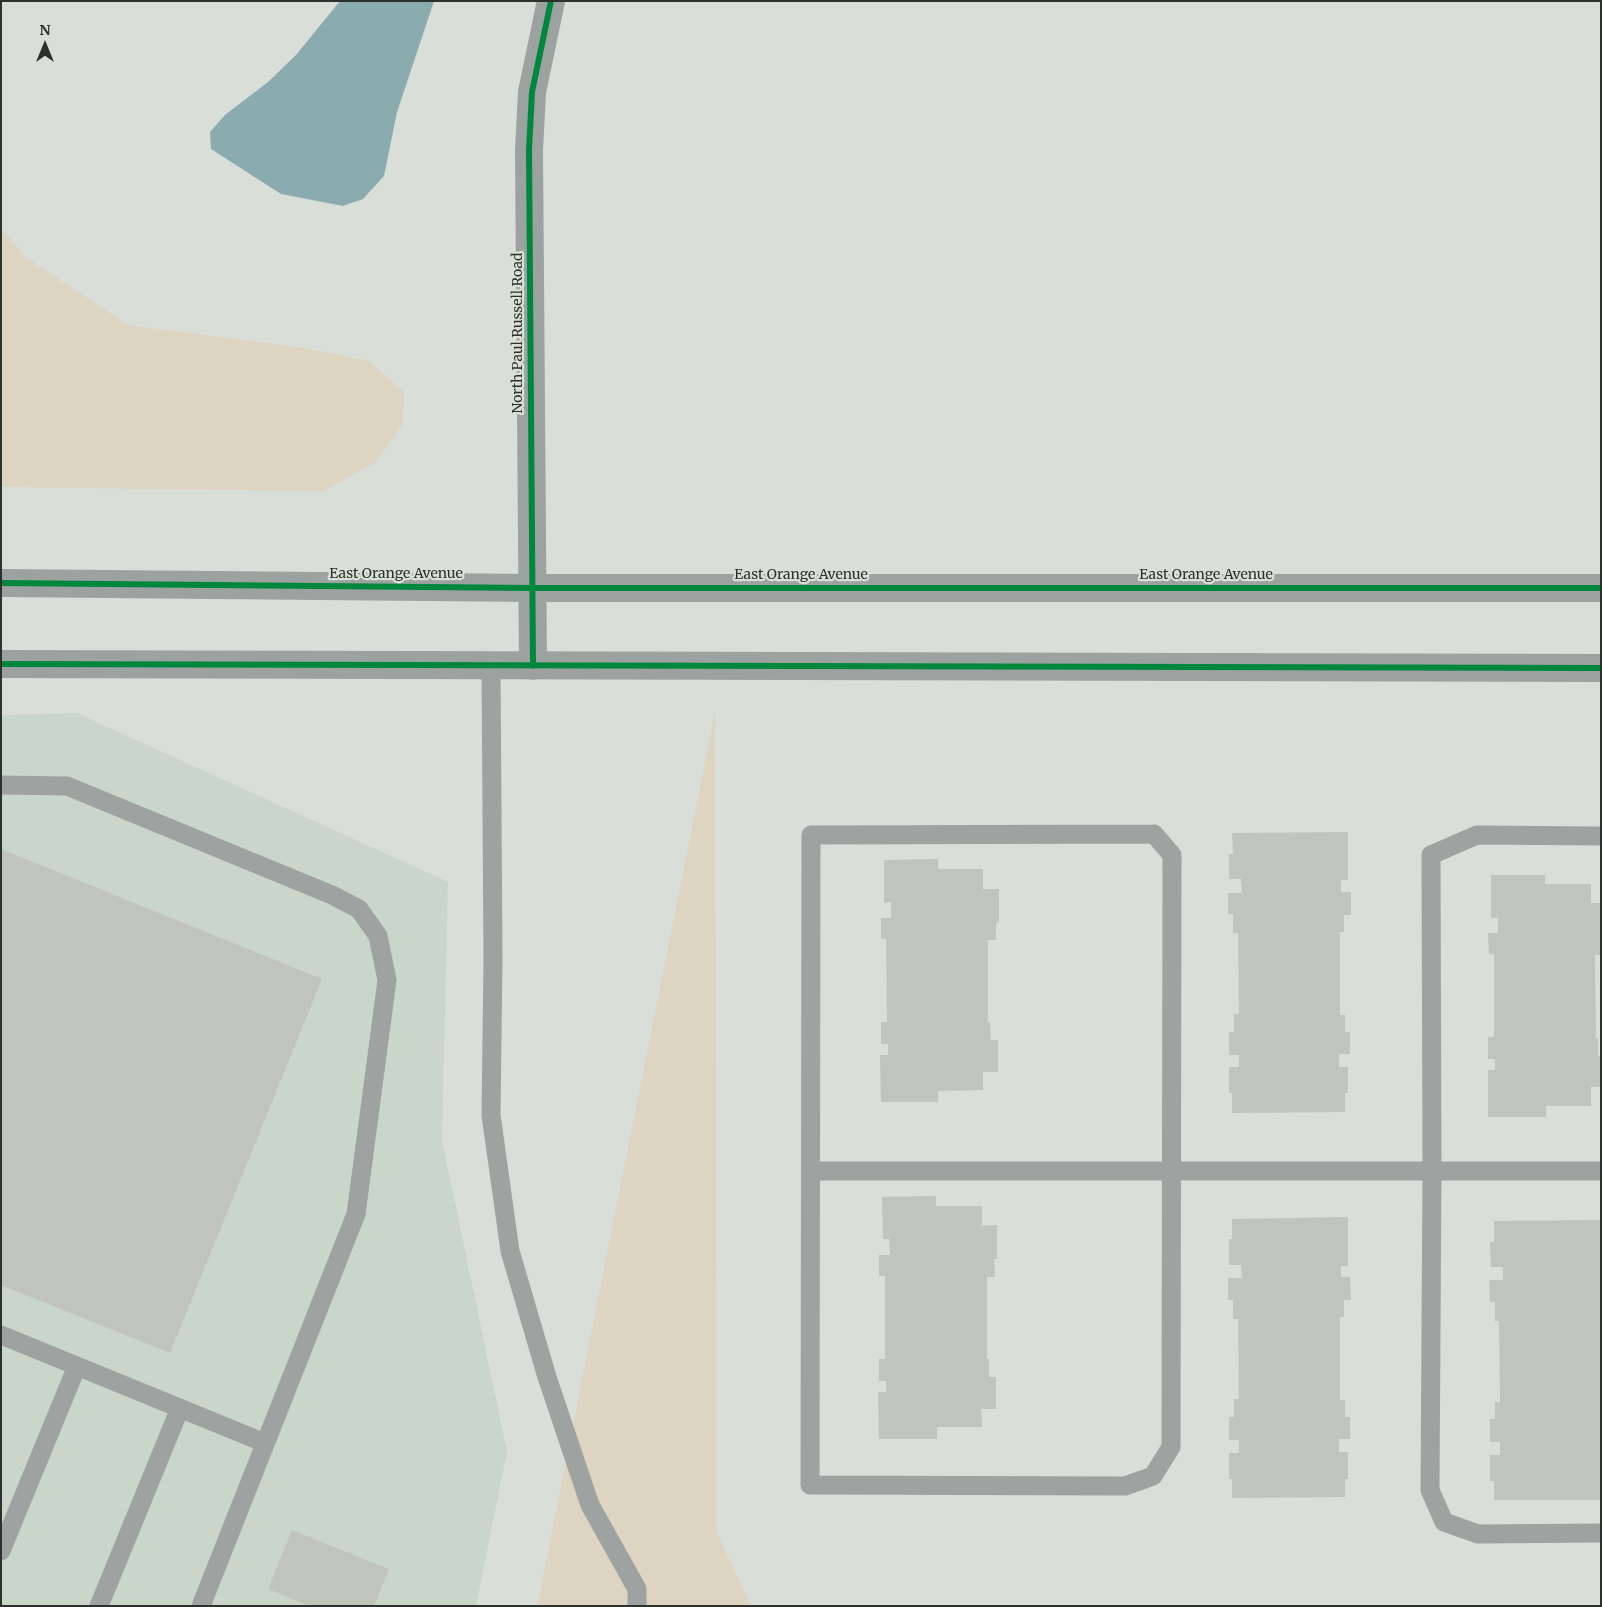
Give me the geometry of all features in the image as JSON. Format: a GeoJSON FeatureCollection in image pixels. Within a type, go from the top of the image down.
{"type":"FeatureCollection","features":[{"type":"Feature","properties":{"kind":"street","name":"North Paul Russell Road"},"geometry":{"type":"LineString","coordinates":[[533,666],[529,150],[532,92],[551,1]]}},
{"type":"Feature","properties":{"kind":"street","name":"East Orange Avenue"},"geometry":{"type":"LineString","coordinates":[[1,583],[532,588],[1601,588]]}},
{"type":"Feature","properties":{"kind":"street"},"geometry":{"type":"LineString","coordinates":[[1,664],[1601,668]]}},
{"type":"Feature","properties":{"kind":"lane"},"geometry":{"type":"LineString","coordinates":[[491,666],[493,959],[491,1114],[510,1251],[547,1377],[590,1505],[637,1589],[637,1606]]}},
{"type":"Feature","properties":{"kind":"lane"},"geometry":{"type":"LineString","coordinates":[[1,785],[67,786],[332,895],[359,909],[378,936],[386,980],[356,1214],[201,1606]]}},
{"type":"Feature","properties":{"kind":"lane"},"geometry":{"type":"LineString","coordinates":[[1154,834],[1172,855],[1172,1172],[1171,1447],[1153,1476],[1125,1486],[810,1485],[811,835],[1154,834]]}},
{"type":"Feature","properties":{"kind":"lane"},"geometry":{"type":"LineString","coordinates":[[1601,836],[1477,835],[1430,855],[1432,1170],[1430,1490],[1444,1522],[1478,1534],[1601,1533]]}},
{"type":"Feature","properties":{"kind":"lane"},"geometry":{"type":"LineString","coordinates":[[811,1171],[1601,1171]]}},
{"type":"Feature","properties":{"kind":"lane"},"geometry":{"type":"LineString","coordinates":[[1,1335],[265,1443]]}},
{"type":"Feature","properties":{"kind":"lane"},"geometry":{"type":"LineString","coordinates":[[1,1551],[77,1366]]}},
{"type":"Feature","properties":{"kind":"lane"},"geometry":{"type":"LineString","coordinates":[[99,1606],[180,1408]]}},
{"type":"Feature","properties":{"kind":"shaded area"},"geometry":{"type":"Polygon","coordinates":[[[1,229],[27,258],[128,325],[304,348],[369,361],[404,392],[403,424],[375,463],[323,491],[1,487],[1,229]]]}},
{"type":"Feature","properties":{"kind":"shaded area"},"geometry":{"type":"Polygon","coordinates":[[[715,712],[717,1533],[751,1606],[537,1606],[715,712]]]}},
{"type":"Feature","properties":{"kind":"shaded area"},"geometry":{"type":"Polygon","coordinates":[[[77,713],[448,882],[442,1140],[507,1452],[476,1606],[1,1606],[1,715],[77,713]]]}},
{"type":"Feature","properties":{"kind":"water"},"geometry":{"type":"Polygon","coordinates":[[[340,1],[434,1],[397,112],[384,176],[363,199],[343,206],[281,194],[211,149],[210,132],[225,115],[268,82],[296,55],[340,1]]]}},
{"type":"Feature","properties":{"kind":"building"},"geometry":{"type":"Polygon","coordinates":[[[1348,832],[1348,880],[1341,880],[1341,892],[1351,892],[1351,915],[1344,915],[1344,932],[1340,932],[1340,1015],[1345,1015],[1345,1032],[1350,1032],[1350,1054],[1339,1054],[1339,1067],[1348,1067],[1348,1093],[1345,1093],[1345,1112],[1232,1113],[1232,1093],[1229,1093],[1229,1067],[1239,1067],[1239,1055],[1229,1055],[1229,1032],[1234,1032],[1234,1014],[1239,1014],[1238,933],[1233,933],[1233,914],[1228,914],[1228,893],[1242,893],[1241,879],[1229,879],[1229,854],[1233,854],[1232,833],[1348,832]]]}},
{"type":"Feature","properties":{"kind":"building"},"geometry":{"type":"Polygon","coordinates":[[[1,849],[322,979],[170,1353],[1,1285],[1,849]]]}},
{"type":"Feature","properties":{"kind":"building"},"geometry":{"type":"Polygon","coordinates":[[[938,859],[938,869],[983,869],[983,889],[999,889],[999,922],[996,923],[996,940],[988,940],[988,1022],[990,1022],[991,1040],[998,1040],[998,1072],[983,1072],[983,1090],[938,1091],[938,1102],[881,1102],[880,1055],[888,1055],[888,1044],[881,1044],[881,1022],[887,1022],[886,939],[881,939],[881,918],[891,918],[891,902],[884,903],[884,860],[938,859]]]}},
{"type":"Feature","properties":{"kind":"building"},"geometry":{"type":"Polygon","coordinates":[[[1491,875],[1545,875],[1545,884],[1591,884],[1591,903],[1601,903],[1601,955],[1595,955],[1596,1038],[1598,1038],[1598,1056],[1601,1056],[1601,1087],[1591,1087],[1591,1106],[1546,1106],[1546,1117],[1488,1117],[1488,1070],[1495,1070],[1495,1059],[1488,1059],[1488,1037],[1494,1037],[1494,954],[1489,954],[1488,933],[1498,933],[1498,918],[1491,918],[1491,875]]]}},
{"type":"Feature","properties":{"kind":"building"},"geometry":{"type":"Polygon","coordinates":[[[936,1196],[936,1206],[982,1206],[982,1226],[997,1225],[997,1259],[994,1259],[995,1277],[987,1277],[987,1359],[989,1359],[989,1377],[996,1377],[996,1409],[981,1409],[982,1427],[937,1427],[937,1439],[879,1439],[878,1392],[886,1392],[886,1381],[879,1381],[879,1359],[885,1359],[885,1276],[879,1276],[879,1255],[890,1255],[889,1239],[883,1239],[882,1197],[936,1196]]]}},
{"type":"Feature","properties":{"kind":"building"},"geometry":{"type":"Polygon","coordinates":[[[1348,1217],[1348,1266],[1341,1266],[1341,1277],[1350,1277],[1351,1300],[1344,1300],[1344,1317],[1340,1317],[1340,1400],[1345,1400],[1345,1417],[1350,1417],[1350,1439],[1339,1439],[1339,1452],[1348,1452],[1348,1479],[1345,1479],[1345,1497],[1232,1498],[1232,1479],[1229,1479],[1229,1453],[1239,1453],[1239,1440],[1229,1440],[1229,1417],[1234,1417],[1234,1399],[1239,1399],[1238,1319],[1233,1319],[1233,1300],[1228,1300],[1228,1278],[1242,1278],[1241,1265],[1229,1265],[1229,1239],[1232,1239],[1232,1219],[1348,1217]]]}},
{"type":"Feature","properties":{"kind":"building"},"geometry":{"type":"Polygon","coordinates":[[[1601,1220],[1601,1500],[1494,1500],[1494,1481],[1490,1481],[1490,1455],[1500,1455],[1500,1442],[1490,1442],[1490,1419],[1495,1419],[1495,1402],[1500,1402],[1499,1321],[1495,1321],[1495,1302],[1490,1302],[1489,1280],[1503,1280],[1503,1267],[1491,1267],[1490,1242],[1494,1242],[1494,1221],[1601,1220]]]}},
{"type":"Feature","properties":{"kind":"building"},"geometry":{"type":"Polygon","coordinates":[[[292,1530],[389,1569],[374,1606],[309,1606],[268,1589],[292,1530]]]}},
{"type":"Feature","properties":{"kind":"cycle path"},"geometry":{"type":"LineString","coordinates":[[533,666],[529,150],[532,92],[551,1]]}},
{"type":"Feature","properties":{"kind":"cycle path"},"geometry":{"type":"LineString","coordinates":[[1,583],[532,588],[1601,588]]}},
{"type":"Feature","properties":{"kind":"cycle path"},"geometry":{"type":"LineString","coordinates":[[1,664],[1601,668]]}}]}
